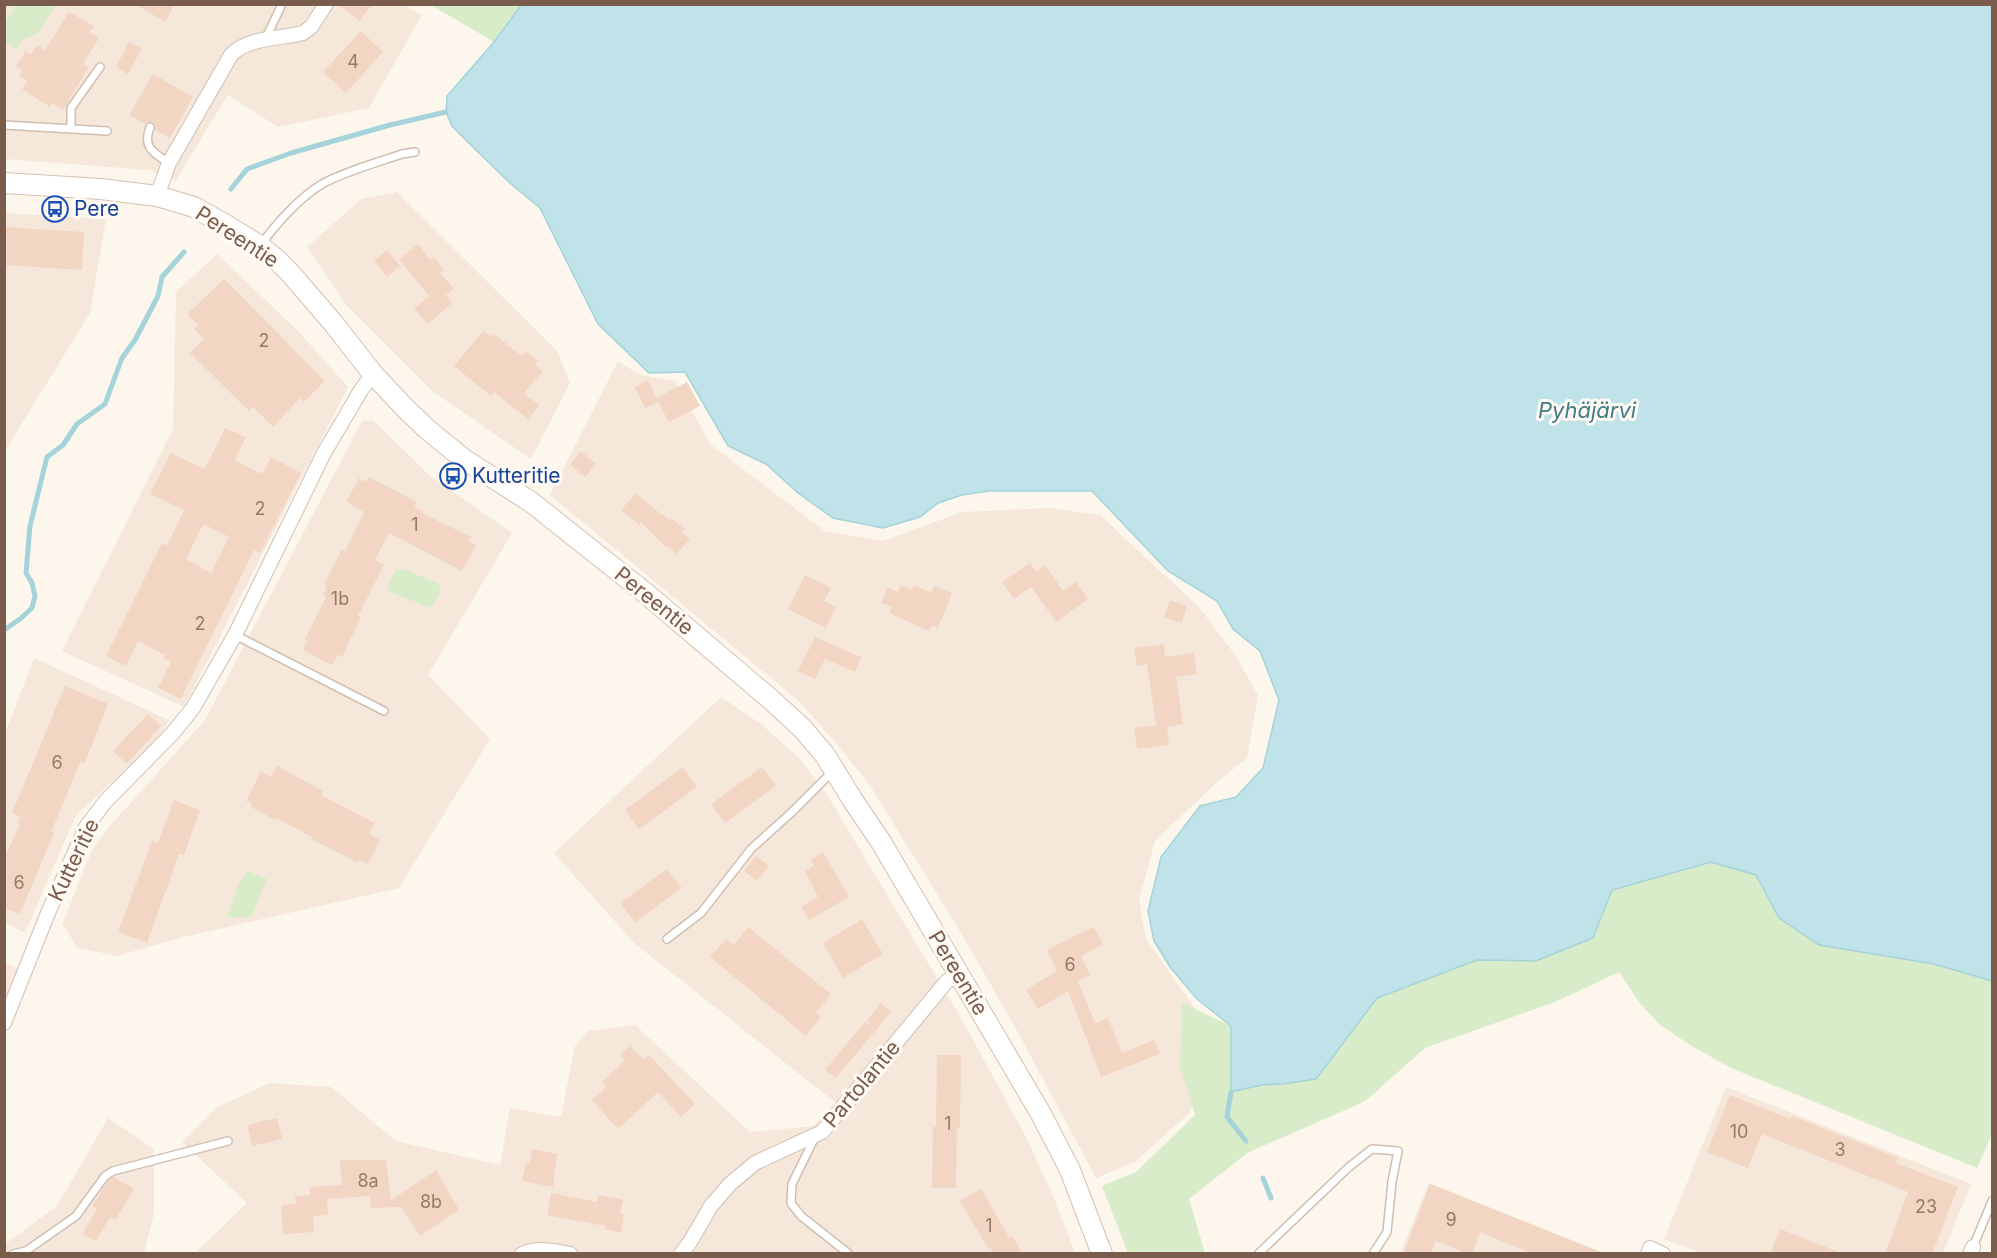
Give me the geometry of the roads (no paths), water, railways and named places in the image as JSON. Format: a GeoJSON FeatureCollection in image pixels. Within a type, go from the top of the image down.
{"type":"FeatureCollection","features":[{"type":"Feature","properties":{"kind":"street"},"geometry":{"type":"LineString","coordinates":[[157,196],[169,163],[231,55],[246,44],[303,33],[326,4]]}},
{"type":"Feature","properties":{"kind":"street","name":"Pereentie"},"geometry":{"type":"LineString","coordinates":[[4,183],[100,189],[157,196],[200,210],[260,246],[291,274],[373,374],[405,408],[453,452],[531,502],[768,696],[802,728],[835,769],[852,799],[882,842],[1041,1114],[1070,1170],[1102,1254]]}},
{"type":"Feature","properties":{"kind":"street","name":"Kutteritie"},"geometry":{"type":"LineString","coordinates":[[4,1023],[48,913],[86,827],[105,802],[193,708],[235,635],[324,453],[373,374]]}},
{"type":"Feature","properties":{"kind":"street","name":"Partolantie"},"geometry":{"type":"LineString","coordinates":[[681,1254],[711,1206],[730,1184],[755,1163],[822,1132],[947,981],[960,976]]}},
{"type":"Feature","properties":{"kind":"street"},"geometry":{"type":"LineString","coordinates":[[522,1254],[527,1251],[549,1250],[570,1254]]}},
{"type":"Feature","properties":{"kind":"lane"},"geometry":{"type":"LineString","coordinates":[[265,40],[282,4]]}},
{"type":"Feature","properties":{"kind":"lane"},"geometry":{"type":"LineString","coordinates":[[71,128],[71,108],[100,67]]}},
{"type":"Feature","properties":{"kind":"lane"},"geometry":{"type":"LineString","coordinates":[[4,125],[107,131]]}},
{"type":"Feature","properties":{"kind":"lane"},"geometry":{"type":"LineString","coordinates":[[150,127],[147,144],[154,153],[169,163]]}},
{"type":"Feature","properties":{"kind":"lane"},"geometry":{"type":"LineString","coordinates":[[260,246],[279,222],[322,184],[402,154],[415,152]]}},
{"type":"Feature","properties":{"kind":"lane"},"geometry":{"type":"LineString","coordinates":[[235,635],[384,711]]}},
{"type":"Feature","properties":{"kind":"lane"},"geometry":{"type":"LineString","coordinates":[[667,939],[701,913],[751,849],[835,769]]}},
{"type":"Feature","properties":{"kind":"lane"},"geometry":{"type":"LineString","coordinates":[[816,1135],[792,1184],[791,1203],[801,1216],[849,1254]]}},
{"type":"Feature","properties":{"kind":"lane"},"geometry":{"type":"LineString","coordinates":[[13,1254],[26,1251],[76,1216],[105,1176],[113,1171],[228,1140]]}},
{"type":"Feature","properties":{"kind":"lane"},"geometry":{"type":"LineString","coordinates":[[1258,1254],[1349,1167],[1372,1149],[1398,1151],[1387,1232],[1373,1254]]}},
{"type":"Feature","properties":{"kind":"lane"},"geometry":{"type":"LineString","coordinates":[[1972,1250],[1992,1200]]}},
{"type":"Feature","properties":{"kind":"water","name":"Pyhäjärvi"},"geometry":{"type":"Polygon","coordinates":[[[522,4],[1992,5],[1992,981],[1934,964],[1819,945],[1779,918],[1756,875],[1711,862],[1612,890],[1593,938],[1536,961],[1477,960],[1377,998],[1316,1079],[1262,1085],[1231,1092],[1231,1026],[1197,999],[1170,967],[1154,941],[1148,911],[1161,857],[1200,806],[1236,797],[1263,768],[1279,700],[1260,651],[1233,629],[1217,601],[1168,571],[1092,491],[989,491],[962,495],[938,503],[920,517],[883,528],[833,518],[798,493],[766,464],[728,446],[685,372],[649,373],[598,324],[540,208],[511,184],[452,126],[446,112],[447,96],[494,42],[522,4]]]}},
{"type":"Feature","properties":{"kind":"waterway"},"geometry":{"type":"LineString","coordinates":[[231,189],[247,169],[291,153],[446,112]]}},
{"type":"Feature","properties":{"kind":"waterway"},"geometry":{"type":"LineString","coordinates":[[4,630],[32,608],[35,596],[32,583],[26,573],[30,526],[47,457],[63,445],[77,424],[105,404],[122,358],[135,340],[158,296],[162,277],[184,252]]}},
{"type":"Feature","properties":{"kind":"waterway"},"geometry":{"type":"LineString","coordinates":[[1231,1092],[1227,1117],[1246,1141]]}},
{"type":"Feature","properties":{"kind":"waterway"},"geometry":{"type":"LineString","coordinates":[[1263,1178],[1271,1198]]}},
{"type":"Feature","properties":{"kind":"place","name":"Pere"},"geometry":{"type":"Point","coordinates":[55,209]}},
{"type":"Feature","properties":{"kind":"place","name":"Kutteritie"},"geometry":{"type":"Point","coordinates":[453,476]}}]}
